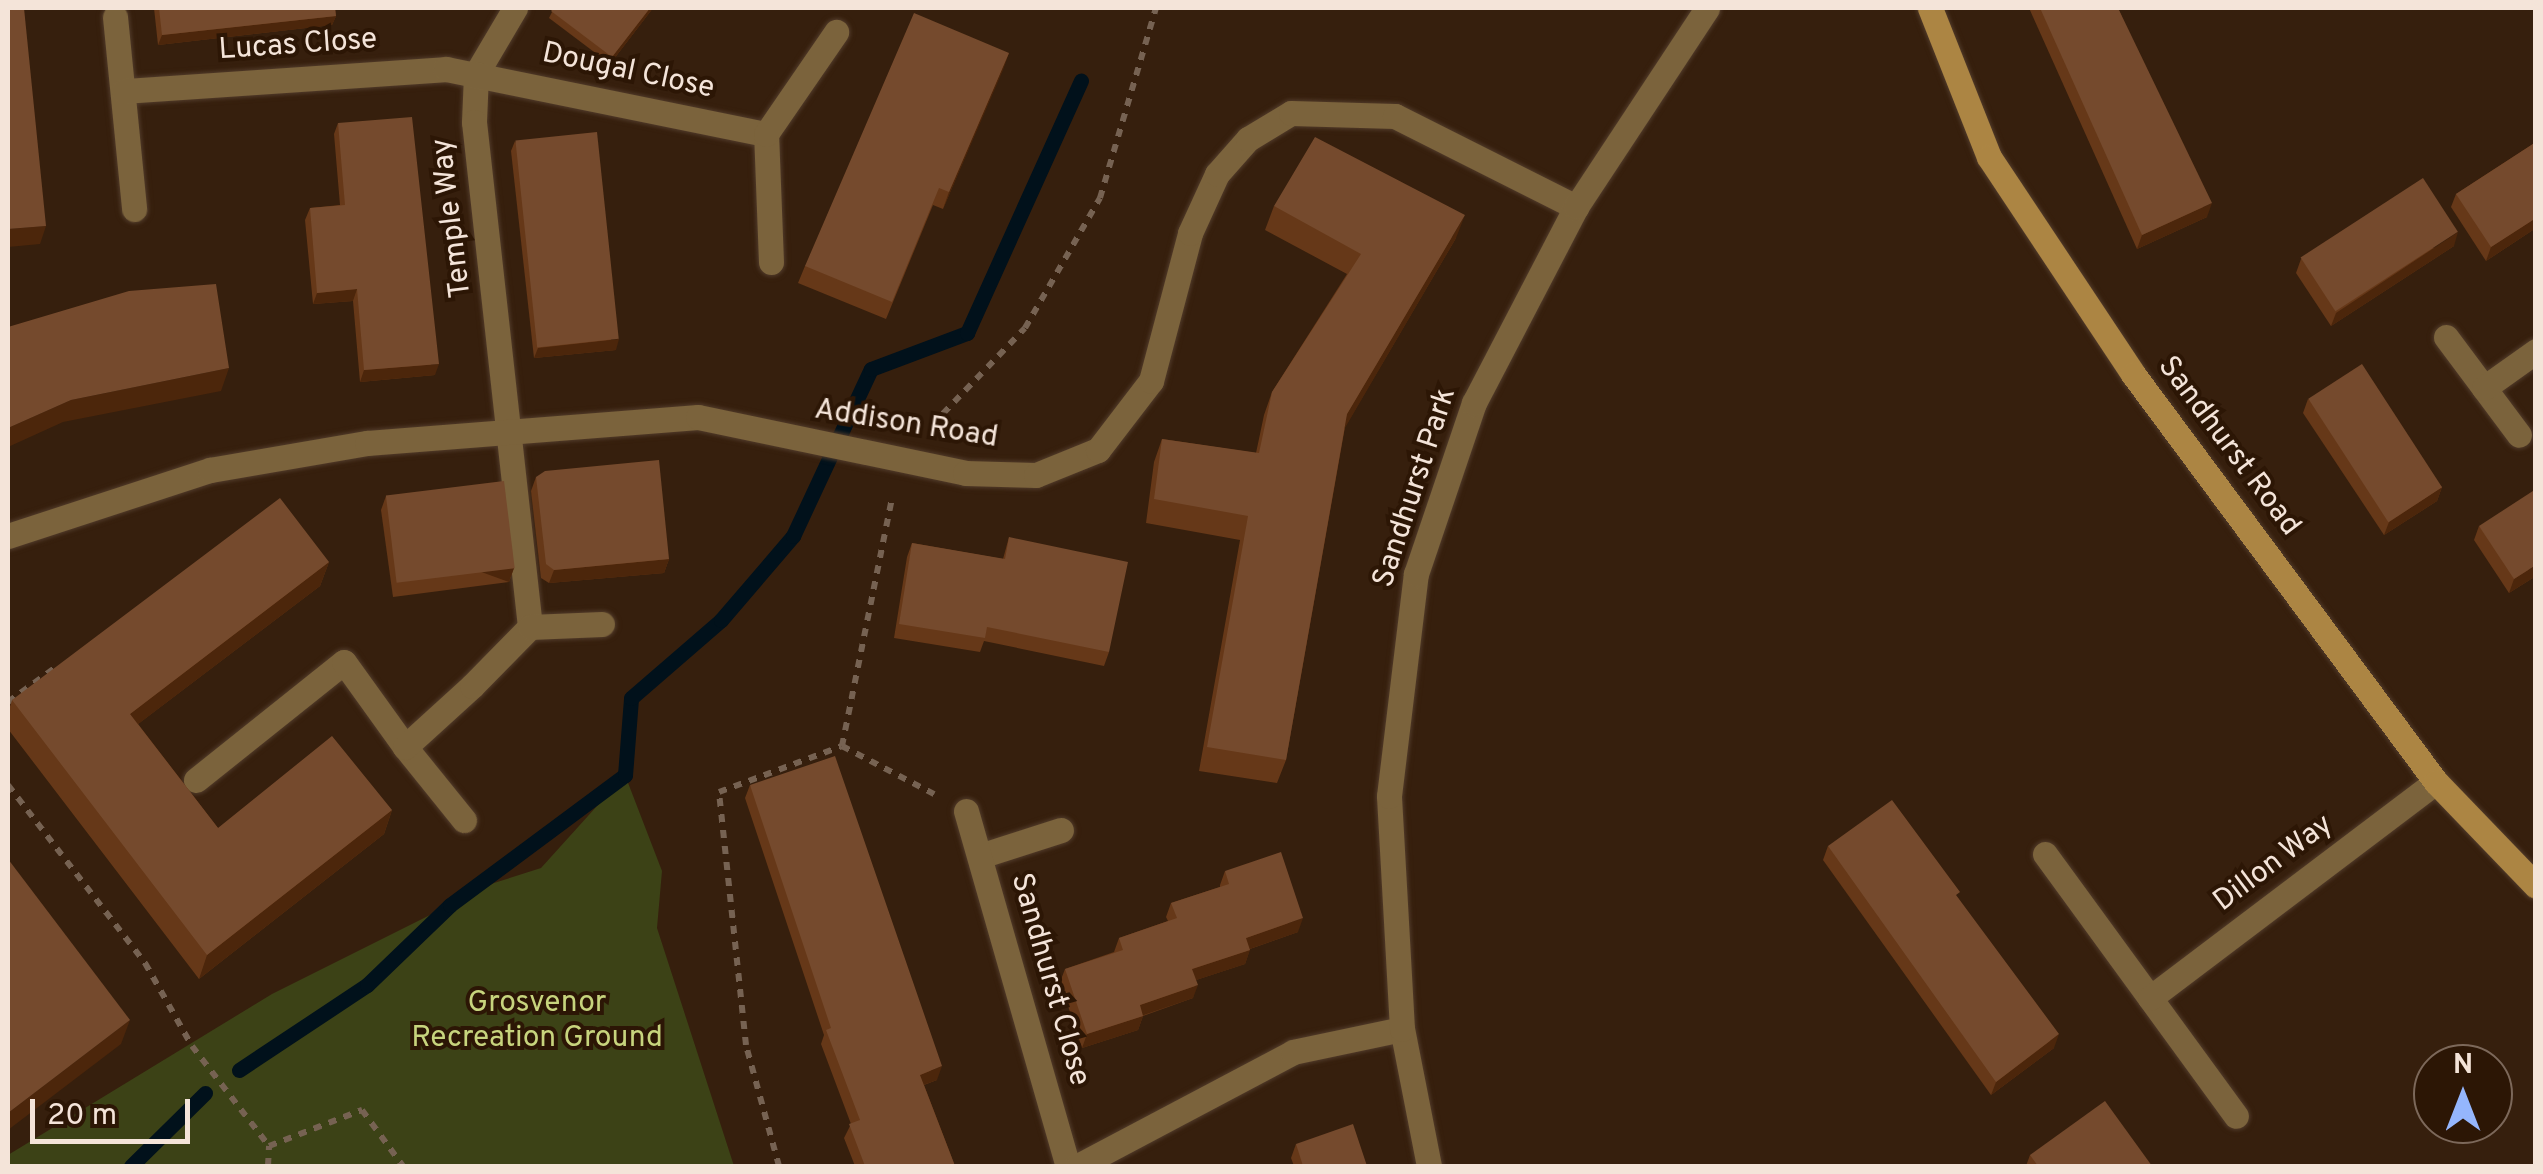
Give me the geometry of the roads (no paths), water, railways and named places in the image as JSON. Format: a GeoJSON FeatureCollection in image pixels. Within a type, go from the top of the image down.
{"type":"FeatureCollection","features":[{"type":"Feature","properties":{"kind":"street","name":"Temple Way"},"geometry":{"type":"LineString","coordinates":[[515,8],[476,74],[474,122],[512,430],[530,627]]}},
{"type":"Feature","properties":{"kind":"street","name":"Sandhurst Park"},"geometry":{"type":"LineString","coordinates":[[1429,1166],[1402,1029],[1389,796],[1416,574],[1474,403],[1576,207],[1708,8]]}},
{"type":"Feature","properties":{"kind":"street","name":"Sandhurst Road"},"geometry":{"type":"LineString","coordinates":[[1930,8],[1990,156],[2132,374],[2436,782],[2536,886]]}},
{"type":"Feature","properties":{"kind":"street"},"geometry":{"type":"LineString","coordinates":[[115,12],[134,209]]}},
{"type":"Feature","properties":{"kind":"street"},"geometry":{"type":"LineString","coordinates":[[770,262],[766,134],[836,32]]}},
{"type":"Feature","properties":{"kind":"street","name":"Lucas Close"},"geometry":{"type":"LineString","coordinates":[[124,91],[446,68],[476,74]]}},
{"type":"Feature","properties":{"kind":"street","name":"Dougal Close"},"geometry":{"type":"LineString","coordinates":[[476,74],[766,134]]}},
{"type":"Feature","properties":{"kind":"street","name":"Addison Road"},"geometry":{"type":"LineString","coordinates":[[8,536],[210,470],[367,443],[698,417],[800,442],[873,452],[964,473],[1036,475],[1098,450],[1151,380],[1190,233],[1217,174],[1248,139],[1291,113],[1394,116],[1576,207]]}},
{"type":"Feature","properties":{"kind":"street"},"geometry":{"type":"LineString","coordinates":[[2446,337],[2520,435]]}},
{"type":"Feature","properties":{"kind":"street"},"geometry":{"type":"LineString","coordinates":[[2484,388],[2536,351]]}},
{"type":"Feature","properties":{"kind":"street"},"geometry":{"type":"LineString","coordinates":[[406,747],[530,627],[602,624]]}},
{"type":"Feature","properties":{"kind":"street"},"geometry":{"type":"LineString","coordinates":[[196,780],[344,662],[464,820]]}},
{"type":"Feature","properties":{"kind":"street","name":"Dillon Way"},"geometry":{"type":"LineString","coordinates":[[2150,998],[2436,782]]}},
{"type":"Feature","properties":{"kind":"street","name":"Sandhurst Close"},"geometry":{"type":"LineString","coordinates":[[966,811],[1068,1166]]}},
{"type":"Feature","properties":{"kind":"street"},"geometry":{"type":"LineString","coordinates":[[980,856],[1061,830]]}},
{"type":"Feature","properties":{"kind":"street"},"geometry":{"type":"LineString","coordinates":[[2045,854],[2236,1116]]}},
{"type":"Feature","properties":{"kind":"street"},"geometry":{"type":"LineString","coordinates":[[1078,1166],[1293,1052],[1402,1029]]}},
{"type":"Feature","properties":{"kind":"waterway"},"geometry":{"type":"LineString","coordinates":[[239,1070],[367,985],[450,905],[625,775],[631,698],[721,620],[793,536],[871,369],[967,333],[1081,81]]}},
{"type":"Feature","properties":{"kind":"waterway"},"geometry":{"type":"LineString","coordinates":[[131,1166],[205,1093]]}},
{"type":"Feature","properties":{"kind":"park label","name":"Grosvenor Recreation Ground"},"geometry":{"type":"Point","coordinates":[537,1021]}}]}
